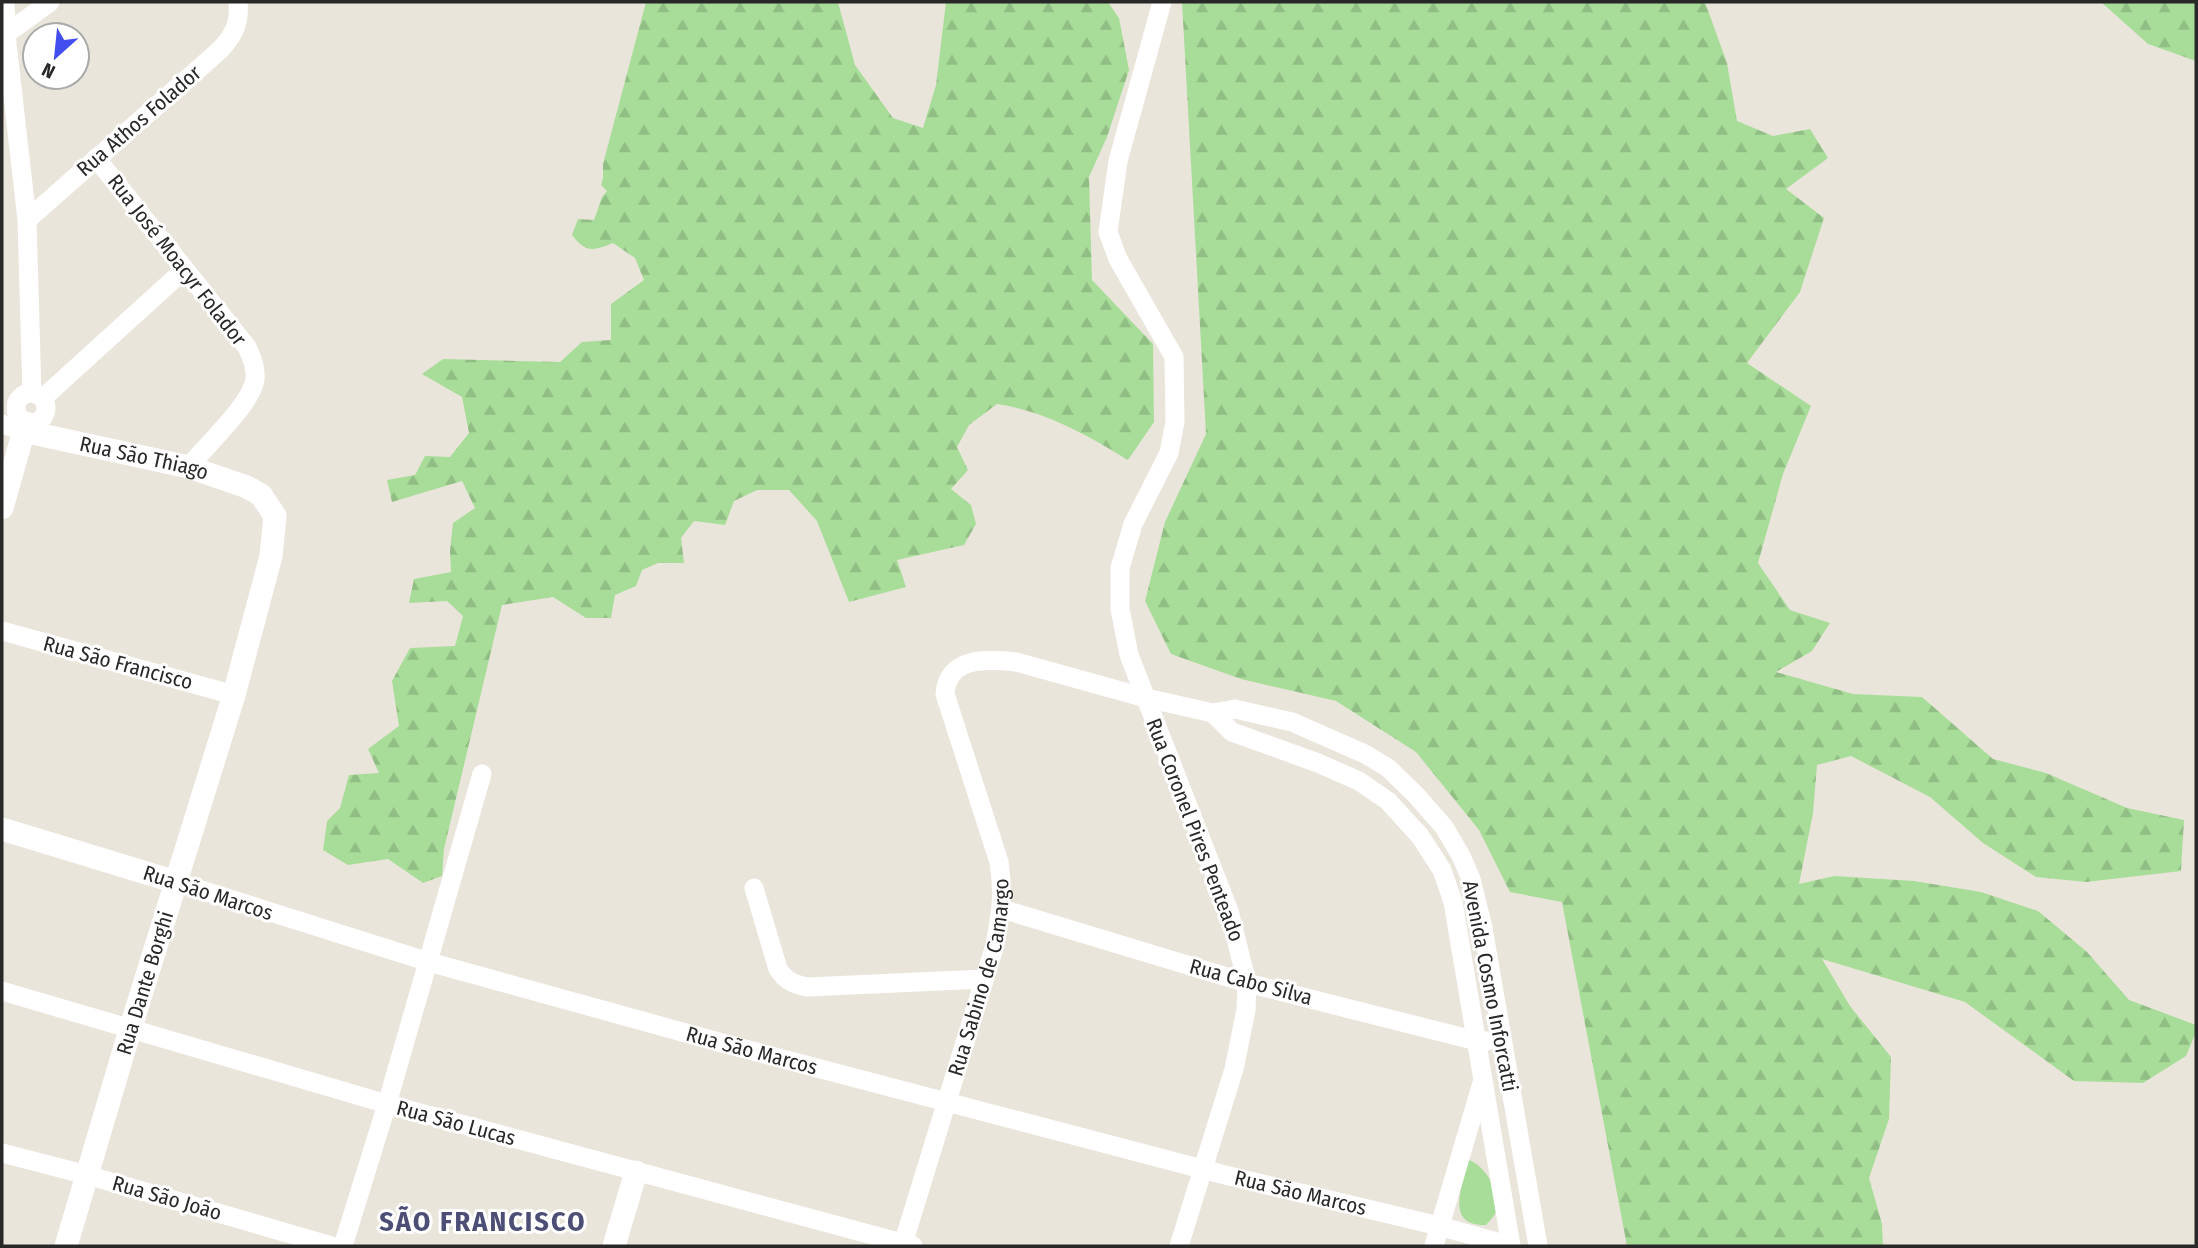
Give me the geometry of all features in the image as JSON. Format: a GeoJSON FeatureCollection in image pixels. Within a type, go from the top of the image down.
{"type":"FeatureCollection","features":[{"type":"Feature","properties":{"kind":"street"},"geometry":{"type":"LineString","coordinates":[[2,508],[17,426],[32,424],[44,418],[47,411],[37,395],[27,220],[6,34],[5,2]]}},
{"type":"Feature","properties":{"kind":"street"},"geometry":{"type":"LineString","coordinates":[[6,34],[50,2]]}},
{"type":"Feature","properties":{"kind":"street","name":"Rua Coronel Pires Penteado"},"geometry":{"type":"LineString","coordinates":[[1162,2],[1118,161],[1108,232],[1118,259],[1174,357],[1175,422],[1169,453],[1133,524],[1120,568],[1120,609],[1129,655],[1229,911],[1247,983],[1241,1038],[1179,1246]]}},
{"type":"Feature","properties":{"kind":"street","name":"Rua Athos Folador"},"geometry":{"type":"LineString","coordinates":[[27,220],[220,50],[233,36],[239,8]]}},
{"type":"Feature","properties":{"kind":"street","name":"Rua José Moacyr Folador"},"geometry":{"type":"LineString","coordinates":[[96,158],[247,347],[254,363],[253,388],[189,467]]}},
{"type":"Feature","properties":{"kind":"street"},"geometry":{"type":"LineString","coordinates":[[37,395],[184,270]]}},
{"type":"Feature","properties":{"kind":"street","name":"Rua São Thiago"},"geometry":{"type":"LineString","coordinates":[[17,426],[189,467],[247,487],[261,495],[275,516]]}},
{"type":"Feature","properties":{"kind":"street","name":"Rua Dante Borghi"},"geometry":{"type":"LineString","coordinates":[[66,1246],[234,695],[271,556],[275,516]]}},
{"type":"Feature","properties":{"kind":"street","name":"Rua São Francisco"},"geometry":{"type":"LineString","coordinates":[[2,631],[234,695]]}},
{"type":"Feature","properties":{"kind":"street","name":"Rua Sabino de Camargo"},"geometry":{"type":"LineString","coordinates":[[906,1245],[946,1102],[995,945],[1002,909],[1003,889],[999,862],[947,706],[946,685],[954,670],[962,664],[995,659],[1016,662],[1146,698]]}},
{"type":"Feature","properties":{"kind":"street"},"geometry":{"type":"LineString","coordinates":[[1146,698],[1213,713]]}},
{"type":"Feature","properties":{"kind":"street","name":"Avenida Cosmo Inforcatti"},"geometry":{"type":"LineString","coordinates":[[1213,713],[1235,709],[1292,722],[1365,754],[1388,768],[1444,827],[1471,879],[1483,928],[1538,1246]]}},
{"type":"Feature","properties":{"kind":"street","name":"Avenida Cosmo Inforcatti"},"geometry":{"type":"LineString","coordinates":[[1213,713],[1232,732],[1359,781],[1388,801],[1420,836],[1442,870],[1453,902],[1511,1246]]}},
{"type":"Feature","properties":{"kind":"street"},"geometry":{"type":"LineString","coordinates":[[344,1246],[482,774]]}},
{"type":"Feature","properties":{"kind":"street","name":"Rua São Marcos"},"geometry":{"type":"LineString","coordinates":[[2,829],[429,962],[722,1043],[1203,1170],[1439,1226],[1511,1246]]}},
{"type":"Feature","properties":{"kind":"street"},"geometry":{"type":"LineString","coordinates":[[754,888],[778,969],[785,979],[795,984],[807,987],[984,979]]}},
{"type":"Feature","properties":{"kind":"street","name":"Rua Cabo Silva"},"geometry":{"type":"LineString","coordinates":[[1002,909],[1247,983],[1477,1041],[1503,1040]]}},
{"type":"Feature","properties":{"kind":"street","name":"Rua São Lucas"},"geometry":{"type":"LineString","coordinates":[[2,991],[387,1104],[906,1245]]}},
{"type":"Feature","properties":{"kind":"street"},"geometry":{"type":"LineString","coordinates":[[1434,1246],[1483,1077]]}},
{"type":"Feature","properties":{"kind":"street","name":"Rua São João"},"geometry":{"type":"LineString","coordinates":[[2,1153],[332,1246]]}},
{"type":"Feature","properties":{"kind":"street"},"geometry":{"type":"LineString","coordinates":[[614,1246],[636,1172]]}},
{"type":"Feature","properties":{"kind":"green space"},"geometry":{"type":"Polygon","coordinates":[[[646,2],[838,2],[855,65],[893,118],[923,128],[936,85],[946,2],[1108,2],[1119,18],[1129,70],[1107,137],[1089,177],[1092,280],[1153,344],[1154,422],[1128,460],[1049,418],[997,404],[969,425],[957,447],[968,470],[951,489],[971,505],[976,524],[964,545],[897,560],[906,587],[849,602],[817,521],[789,490],[757,490],[734,501],[725,525],[694,521],[681,538],[684,563],[658,563],[642,570],[636,586],[615,595],[611,618],[586,618],[553,597],[502,605],[444,849],[442,876],[423,883],[388,859],[348,865],[323,850],[327,821],[340,808],[349,775],[379,773],[368,749],[399,726],[392,681],[410,648],[455,646],[463,616],[447,601],[409,603],[414,579],[451,572],[453,523],[475,508],[462,481],[392,502],[387,480],[415,475],[425,456],[450,457],[469,433],[462,397],[422,374],[443,359],[560,362],[582,342],[611,340],[611,304],[644,280],[635,258],[613,243],[590,249],[572,235],[578,219],[594,220],[602,197],[607,191],[601,185],[603,164],[646,2]]]}},
{"type":"Feature","properties":{"kind":"green space"},"geometry":{"type":"Polygon","coordinates":[[[1182,2],[1705,2],[1727,63],[1737,121],[1773,136],[1810,129],[1828,158],[1786,189],[1824,218],[1800,292],[1747,363],[1811,406],[1783,474],[1758,563],[1790,610],[1830,623],[1812,651],[1776,672],[1853,694],[1922,697],[1993,759],[2046,773],[2127,808],[2184,820],[2181,871],[2086,882],[2036,877],[1983,843],[1930,797],[1851,756],[1817,765],[1813,813],[1799,884],[1834,876],[1914,881],[1981,892],[2038,911],[2087,952],[2129,1000],[2196,1025],[2196,1032],[2186,1056],[2143,1083],[2074,1081],[1965,1002],[1822,959],[1850,1006],[1891,1057],[1889,1119],[1869,1178],[1882,1224],[1883,1246],[1627,1246],[1562,902],[1510,892],[1479,830],[1416,752],[1336,701],[1241,679],[1171,654],[1145,601],[1165,522],[1206,434],[1182,2]]]}},
{"type":"Feature","properties":{"kind":"green space"},"geometry":{"type":"Polygon","coordinates":[[[2101,2],[2196,2],[2196,61],[2148,44],[2101,2]]]}},
{"type":"Feature","properties":{"kind":"green space"},"geometry":{"type":"Polygon","coordinates":[[[1468,1160],[1479,1166],[1489,1178],[1498,1199],[1497,1208],[1486,1225],[1464,1219],[1460,1211],[1459,1202],[1468,1160]]]}},
{"type":"Feature","properties":{"kind":"district","name":"SÃO FRANCISCO"},"geometry":{"type":"Point","coordinates":[483,1221]}}]}
